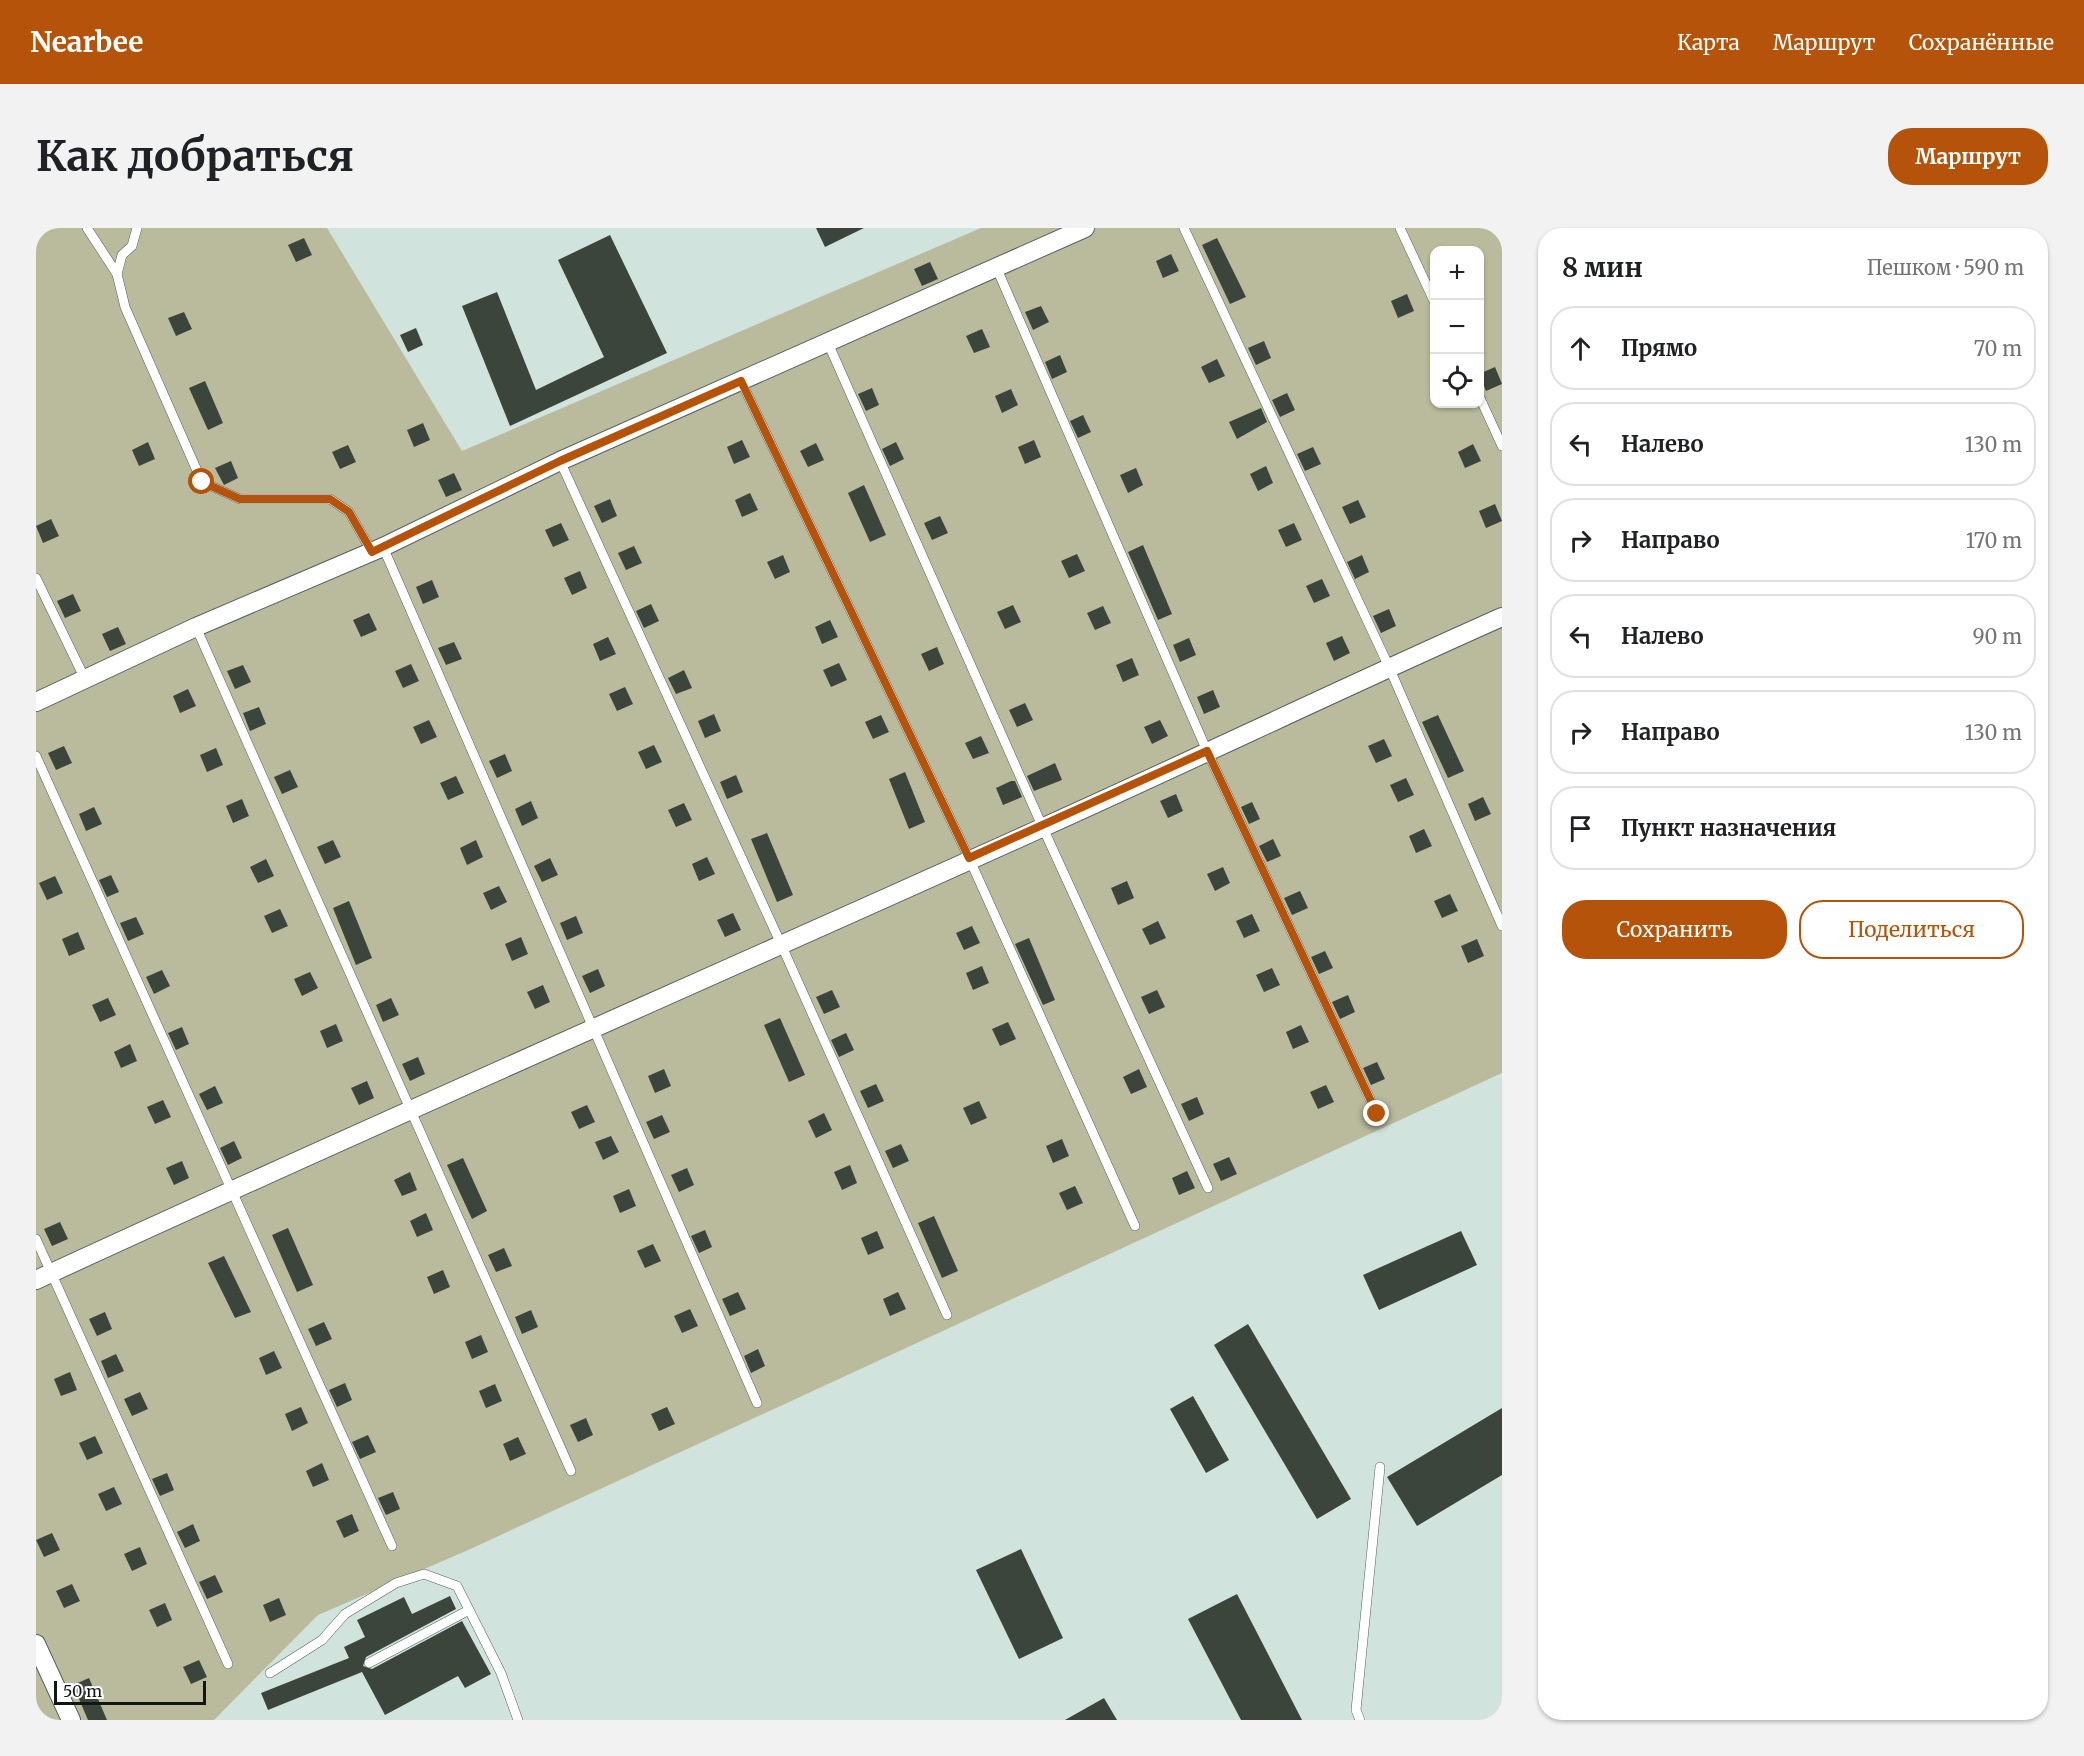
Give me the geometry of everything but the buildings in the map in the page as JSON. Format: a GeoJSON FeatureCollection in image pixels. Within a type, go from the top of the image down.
{"type":"FeatureCollection","features":[{"type":"Feature","properties":{"kind":"street"},"geometry":{"type":"LineString","coordinates":[[36,702],[195,627],[377,549],[560,461],[1085,228]]}},
{"type":"Feature","properties":{"kind":"street"},"geometry":{"type":"LineString","coordinates":[[43,1276],[410,1108],[595,1028],[969,858],[1043,828],[1502,617]]}},
{"type":"Feature","properties":{"kind":"street"},"geometry":{"type":"LineString","coordinates":[[36,1644],[71,1720]]}},
{"type":"Feature","properties":{"kind":"lane"},"geometry":{"type":"LineString","coordinates":[[87,228],[117,274],[125,307],[202,482],[240,499],[330,499],[349,512],[377,549],[595,1028],[757,1403]]}},
{"type":"Feature","properties":{"kind":"lane"},"geometry":{"type":"LineString","coordinates":[[117,274],[122,255],[132,246],[137,228]]}},
{"type":"Feature","properties":{"kind":"lane"},"geometry":{"type":"LineString","coordinates":[[1184,228],[1389,667],[1502,926]]}},
{"type":"Feature","properties":{"kind":"lane"},"geometry":{"type":"LineString","coordinates":[[1400,228],[1434,300]]}},
{"type":"Feature","properties":{"kind":"lane"},"geometry":{"type":"LineString","coordinates":[[997,269],[1207,751],[1377,1114]]}},
{"type":"Feature","properties":{"kind":"lane"},"geometry":{"type":"LineString","coordinates":[[828,344],[1043,828],[1208,1188]]}},
{"type":"Feature","properties":{"kind":"lane"},"geometry":{"type":"LineString","coordinates":[[741,381],[969,858],[1135,1226]]}},
{"type":"Feature","properties":{"kind":"lane"},"geometry":{"type":"LineString","coordinates":[[1484,408],[1502,446]]}},
{"type":"Feature","properties":{"kind":"lane"},"geometry":{"type":"LineString","coordinates":[[560,461],[781,944],[946,1315]]}},
{"type":"Feature","properties":{"kind":"lane"},"geometry":{"type":"LineString","coordinates":[[36,578],[85,679]]}},
{"type":"Feature","properties":{"kind":"lane"},"geometry":{"type":"LineString","coordinates":[[195,627],[571,1471]]}},
{"type":"Feature","properties":{"kind":"lane"},"geometry":{"type":"LineString","coordinates":[[36,756],[392,1546]]}},
{"type":"Feature","properties":{"kind":"lane"},"geometry":{"type":"LineString","coordinates":[[36,1239],[43,1276],[228,1664]]}},
{"type":"Feature","properties":{"kind":"lane"},"geometry":{"type":"LineString","coordinates":[[1360,1720],[1356,1710],[1380,1467]]}},
{"type":"Feature","properties":{"kind":"lane"},"geometry":{"type":"LineString","coordinates":[[270,1673],[322,1640],[345,1614],[396,1583],[424,1574],[457,1586],[501,1673],[518,1720]]}},
{"type":"Feature","properties":{"kind":"lane"},"geometry":{"type":"LineString","coordinates":[[369,1663],[469,1610]]}},
{"type":"Feature","properties":{"kind":"green space"},"geometry":{"type":"Polygon","coordinates":[[[36,228],[327,228],[462,451],[981,228],[1502,228],[1502,1073],[466,1551],[318,1615],[214,1720],[36,1720],[36,228]]]}},
{"type":"Feature","properties":{"kind":"route"},"geometry":{"type":"LineString","coordinates":[[202,482],[240,499],[287,497],[330,499],[349,512],[372,552],[560,461],[741,381],[969,858],[1043,828],[1207,751],[1377,1114]]}}]}
